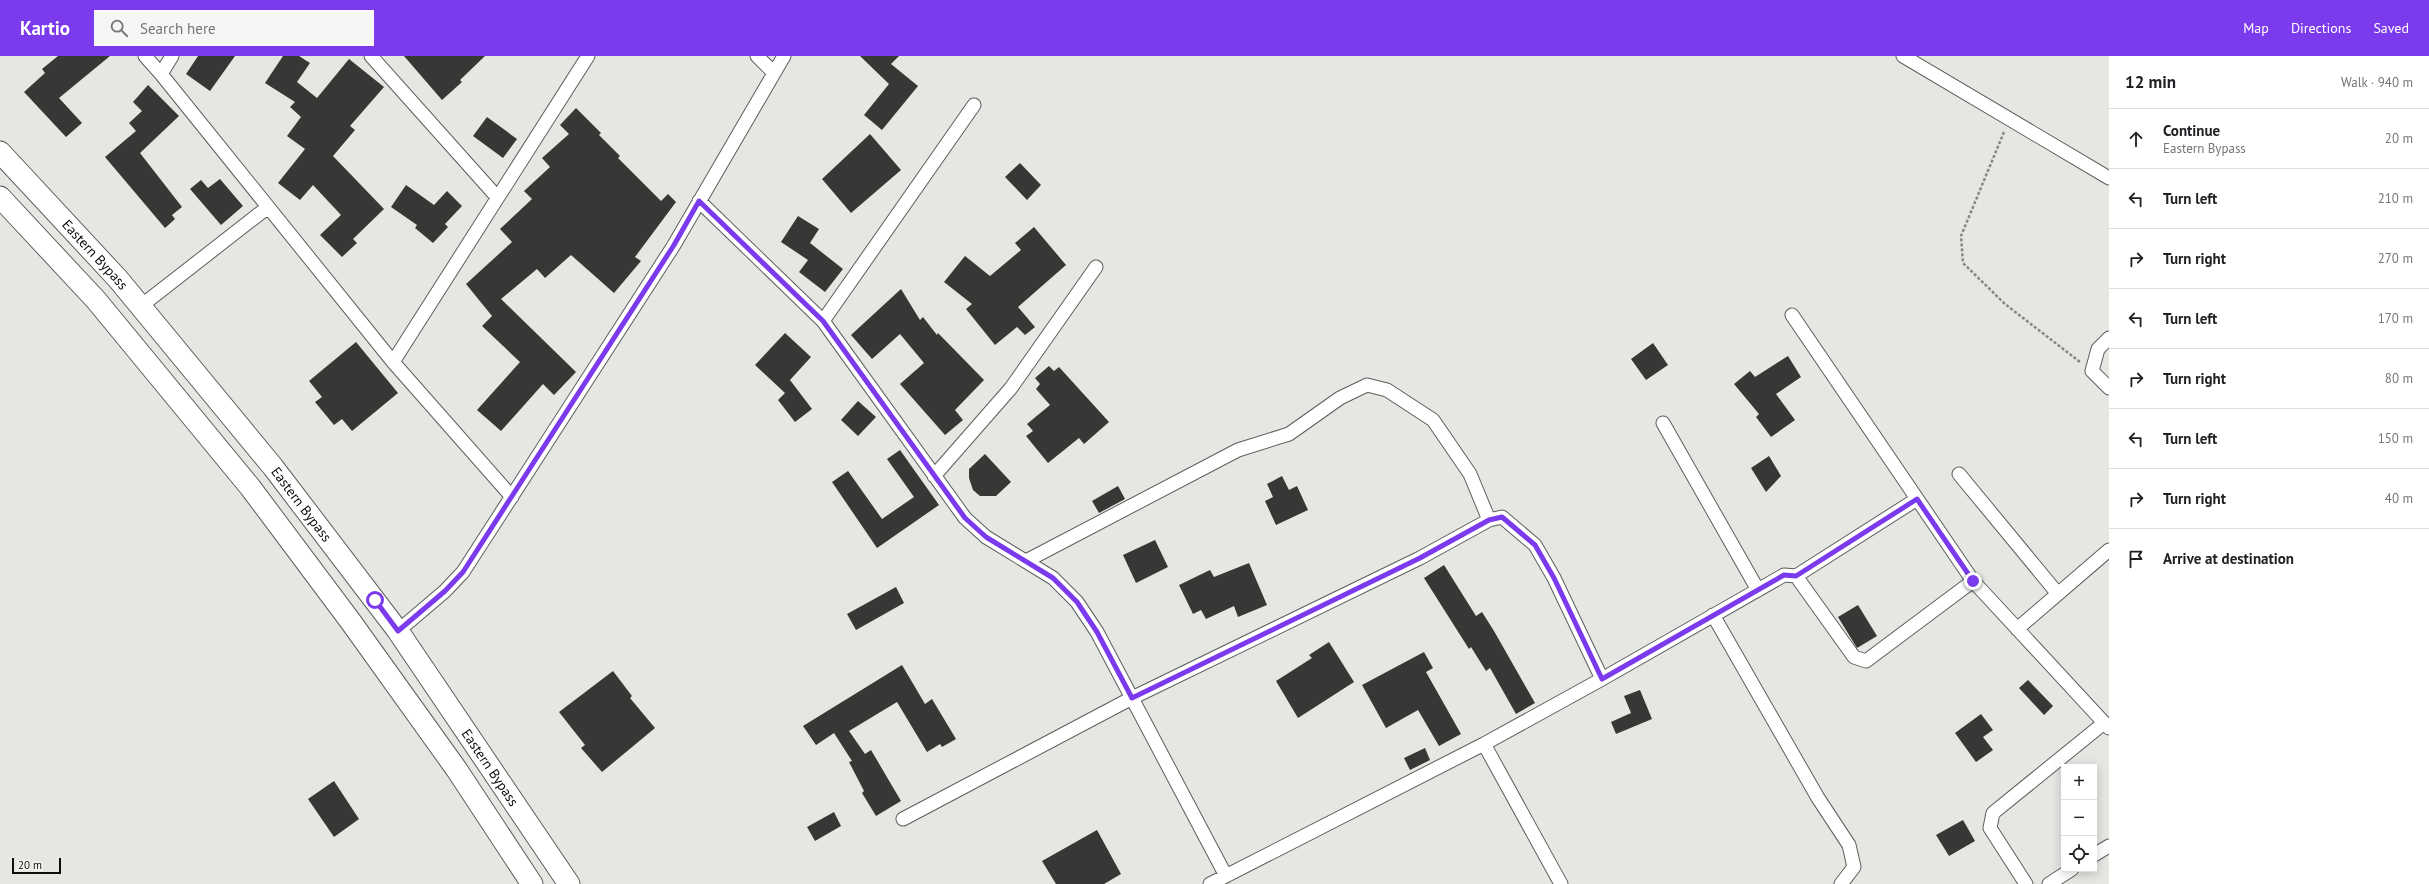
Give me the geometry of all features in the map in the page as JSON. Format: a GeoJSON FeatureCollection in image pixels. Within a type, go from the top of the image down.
{"type":"FeatureCollection","features":[{"type":"Feature","properties":{"kind":"main road","name":"Eastern Bypass"},"geometry":{"type":"LineString","coordinates":[[0,152],[118,279],[273,467],[398,631],[569,884]]}},
{"type":"Feature","properties":{"kind":"main road"},"geometry":{"type":"LineString","coordinates":[[0,197],[96,300],[250,487],[351,622],[457,770],[532,884]]}},
{"type":"Feature","properties":{"kind":"street"},"geometry":{"type":"LineString","coordinates":[[145,56],[393,362],[512,497]]}},
{"type":"Feature","properties":{"kind":"street"},"geometry":{"type":"LineString","coordinates":[[161,74],[172,56]]}},
{"type":"Feature","properties":{"kind":"street"},"geometry":{"type":"LineString","coordinates":[[371,56],[497,197]]}},
{"type":"Feature","properties":{"kind":"street"},"geometry":{"type":"LineString","coordinates":[[393,362],[588,56]]}},
{"type":"Feature","properties":{"kind":"street"},"geometry":{"type":"LineString","coordinates":[[757,56],[774,72]]}},
{"type":"Feature","properties":{"kind":"street"},"geometry":{"type":"LineString","coordinates":[[398,631],[445,591],[463,572],[674,245],[784,56]]}},
{"type":"Feature","properties":{"kind":"street"},"geometry":{"type":"LineString","coordinates":[[1903,56],[2109,178]]}},
{"type":"Feature","properties":{"kind":"street"},"geometry":{"type":"LineString","coordinates":[[823,321],[974,105]]}},
{"type":"Feature","properties":{"kind":"street"},"geometry":{"type":"LineString","coordinates":[[699,201],[823,321],[965,518],[986,537],[1053,578],[1077,602],[1097,632],[1226,876]]}},
{"type":"Feature","properties":{"kind":"street"},"geometry":{"type":"LineString","coordinates":[[141,306],[268,207]]}},
{"type":"Feature","properties":{"kind":"street"},"geometry":{"type":"LineString","coordinates":[[934,476],[1011,388],[1096,267]]}},
{"type":"Feature","properties":{"kind":"street"},"geometry":{"type":"LineString","coordinates":[[1792,316],[1973,581],[2106,726],[1993,813],[1990,828],[2026,884]]}},
{"type":"Feature","properties":{"kind":"street"},"geometry":{"type":"LineString","coordinates":[[2109,338],[2098,348],[2092,371],[2109,388]]}},
{"type":"Feature","properties":{"kind":"street"},"geometry":{"type":"LineString","coordinates":[[1026,561],[1238,450],[1289,434],[1340,398],[1368,385],[1387,390],[1433,420],[1470,474],[1489,520]]}},
{"type":"Feature","properties":{"kind":"street"},"geometry":{"type":"LineString","coordinates":[[1664,423],[1758,590]]}},
{"type":"Feature","properties":{"kind":"street"},"geometry":{"type":"LineString","coordinates":[[1959,474],[2058,594]]}},
{"type":"Feature","properties":{"kind":"street"},"geometry":{"type":"LineString","coordinates":[[1210,884],[1484,744],[1602,679],[1784,575],[1796,576],[1917,499]]}},
{"type":"Feature","properties":{"kind":"street"},"geometry":{"type":"LineString","coordinates":[[903,819],[1132,698],[1420,558],[1489,520],[1502,517],[1535,545],[1554,578],[1602,679]]}},
{"type":"Feature","properties":{"kind":"street"},"geometry":{"type":"LineString","coordinates":[[2017,629],[2109,550]]}},
{"type":"Feature","properties":{"kind":"street"},"geometry":{"type":"LineString","coordinates":[[1796,576],[1854,657],[1866,661],[1973,581]]}},
{"type":"Feature","properties":{"kind":"street"},"geometry":{"type":"LineString","coordinates":[[1712,615],[1818,798],[1849,845],[1854,867],[1841,884]]}},
{"type":"Feature","properties":{"kind":"street"},"geometry":{"type":"LineString","coordinates":[[1484,744],[1561,884]]}},
{"type":"Feature","properties":{"kind":"street"},"geometry":{"type":"LineString","coordinates":[[2097,853],[2109,846]]}},
{"type":"Feature","properties":{"kind":"street"},"geometry":{"type":"LineString","coordinates":[[2049,884],[2067,872]]}},
{"type":"Feature","properties":{"kind":"path"},"geometry":{"type":"LineString","coordinates":[[2009,120],[1962,236],[1963,263],[2005,304],[2092,371]]}},
{"type":"Feature","properties":{"kind":"building"},"geometry":{"type":"Polygon","coordinates":[[[58,56],[110,56],[59,98],[82,123],[66,137],[24,92],[45,73],[42,69],[58,56]]]}},
{"type":"Feature","properties":{"kind":"building"},"geometry":{"type":"Polygon","coordinates":[[[198,56],[235,56],[210,91],[186,74],[198,56]]]}},
{"type":"Feature","properties":{"kind":"building"},"geometry":{"type":"Polygon","coordinates":[[[283,56],[299,56],[310,63],[297,82],[317,98],[349,59],[384,87],[350,126],[355,130],[333,156],[384,209],[353,239],[357,243],[342,257],[320,235],[341,215],[313,185],[300,200],[278,183],[305,149],[287,136],[301,117],[290,107],[295,102],[265,83],[283,56]]]}},
{"type":"Feature","properties":{"kind":"building"},"geometry":{"type":"Polygon","coordinates":[[[404,56],[485,56],[460,80],[462,82],[442,100],[404,56]]]}},
{"type":"Feature","properties":{"kind":"building"},"geometry":{"type":"Polygon","coordinates":[[[860,56],[899,56],[891,64],[918,86],[882,130],[864,115],[889,84],[860,56]]]}},
{"type":"Feature","properties":{"kind":"building"},"geometry":{"type":"Polygon","coordinates":[[[148,85],[179,116],[140,153],[182,207],[172,215],[175,219],[165,228],[105,157],[136,131],[129,123],[142,111],[133,102],[148,85]]]}},
{"type":"Feature","properties":{"kind":"building"},"geometry":{"type":"Polygon","coordinates":[[[576,108],[601,133],[599,135],[620,156],[618,158],[661,201],[668,194],[676,202],[635,257],[641,261],[614,293],[571,255],[545,278],[537,269],[501,299],[576,372],[554,395],[543,384],[501,431],[477,410],[520,362],[482,326],[492,316],[466,284],[512,242],[500,229],[532,199],[524,191],[550,167],[542,158],[569,134],[560,125],[576,108]]]}},
{"type":"Feature","properties":{"kind":"building"},"geometry":{"type":"Polygon","coordinates":[[[487,117],[517,139],[503,158],[473,136],[487,117]]]}},
{"type":"Feature","properties":{"kind":"building"},"geometry":{"type":"Polygon","coordinates":[[[870,134],[901,170],[851,213],[822,179],[870,134]]]}},
{"type":"Feature","properties":{"kind":"building"},"geometry":{"type":"Polygon","coordinates":[[[1020,163],[1041,185],[1027,200],[1005,177],[1020,163]]]}},
{"type":"Feature","properties":{"kind":"building"},"geometry":{"type":"Polygon","coordinates":[[[220,179],[243,206],[221,225],[190,189],[201,180],[208,188],[220,179]]]}},
{"type":"Feature","properties":{"kind":"building"},"geometry":{"type":"Polygon","coordinates":[[[406,185],[434,205],[447,191],[462,206],[445,224],[448,227],[433,243],[415,228],[417,225],[391,207],[406,185]]]}},
{"type":"Feature","properties":{"kind":"building"},"geometry":{"type":"Polygon","coordinates":[[[798,216],[819,229],[810,243],[843,269],[825,292],[799,272],[808,260],[781,242],[798,216]]]}},
{"type":"Feature","properties":{"kind":"building"},"geometry":{"type":"Polygon","coordinates":[[[1034,227],[1066,265],[1018,307],[1035,327],[1025,335],[1017,327],[995,345],[966,309],[972,304],[944,282],[965,256],[990,276],[1021,250],[1015,243],[1034,227]]]}},
{"type":"Feature","properties":{"kind":"building"},"geometry":{"type":"Polygon","coordinates":[[[901,289],[920,320],[923,317],[937,335],[938,333],[984,380],[955,410],[963,420],[945,435],[900,384],[924,363],[900,334],[872,359],[851,335],[901,289]]]}},
{"type":"Feature","properties":{"kind":"building"},"geometry":{"type":"Polygon","coordinates":[[[785,333],[811,357],[790,380],[812,409],[795,422],[778,400],[785,393],[755,365],[785,333]]]}},
{"type":"Feature","properties":{"kind":"building"},"geometry":{"type":"Polygon","coordinates":[[[356,342],[398,393],[352,431],[342,419],[334,425],[315,402],[322,397],[309,381],[356,342]]]}},
{"type":"Feature","properties":{"kind":"building"},"geometry":{"type":"Polygon","coordinates":[[[1653,343],[1668,365],[1646,380],[1631,359],[1653,343]]]}},
{"type":"Feature","properties":{"kind":"building"},"geometry":{"type":"Polygon","coordinates":[[[1788,356],[1801,377],[1776,394],[1795,420],[1771,437],[1756,417],[1759,414],[1734,384],[1750,371],[1755,377],[1788,356]]]}},
{"type":"Feature","properties":{"kind":"building"},"geometry":{"type":"Polygon","coordinates":[[[1049,366],[1054,371],[1059,367],[1109,422],[1084,444],[1079,438],[1048,463],[1026,436],[1033,431],[1027,424],[1050,405],[1036,389],[1040,384],[1035,378],[1049,366]]]}},
{"type":"Feature","properties":{"kind":"building"},"geometry":{"type":"Polygon","coordinates":[[[858,401],[876,417],[858,436],[841,420],[858,401]]]}},
{"type":"Feature","properties":{"kind":"building"},"geometry":{"type":"Polygon","coordinates":[[[900,450],[939,505],[877,548],[832,482],[848,471],[882,519],[914,497],[887,459],[900,450]]]}},
{"type":"Feature","properties":{"kind":"building"},"geometry":{"type":"Polygon","coordinates":[[[985,454],[1011,482],[996,496],[980,496],[973,490],[969,478],[969,469],[985,454]]]}},
{"type":"Feature","properties":{"kind":"building"},"geometry":{"type":"Polygon","coordinates":[[[1769,456],[1781,476],[1766,492],[1751,468],[1769,456]]]}},
{"type":"Feature","properties":{"kind":"building"},"geometry":{"type":"Polygon","coordinates":[[[1282,476],[1289,490],[1297,486],[1308,510],[1276,525],[1265,501],[1273,497],[1267,484],[1282,476]]]}},
{"type":"Feature","properties":{"kind":"building"},"geometry":{"type":"Polygon","coordinates":[[[1118,486],[1125,499],[1099,513],[1092,501],[1118,486]]]}},
{"type":"Feature","properties":{"kind":"building"},"geometry":{"type":"Polygon","coordinates":[[[1155,540],[1168,567],[1136,583],[1123,555],[1155,540]]]}},
{"type":"Feature","properties":{"kind":"building"},"geometry":{"type":"Polygon","coordinates":[[[1249,563],[1267,605],[1238,617],[1234,606],[1206,619],[1201,610],[1193,614],[1179,585],[1210,570],[1214,577],[1249,563]]]}},
{"type":"Feature","properties":{"kind":"building"},"geometry":{"type":"Polygon","coordinates":[[[1444,565],[1476,616],[1482,612],[1535,703],[1516,714],[1490,668],[1486,671],[1471,647],[1469,649],[1424,578],[1444,565]]]}},
{"type":"Feature","properties":{"kind":"building"},"geometry":{"type":"Polygon","coordinates":[[[896,587],[904,603],[856,630],[847,614],[896,587]]]}},
{"type":"Feature","properties":{"kind":"building"},"geometry":{"type":"Polygon","coordinates":[[[1858,605],[1877,636],[1857,648],[1838,617],[1858,605]]]}},
{"type":"Feature","properties":{"kind":"building"},"geometry":{"type":"Polygon","coordinates":[[[1329,642],[1354,682],[1298,718],[1276,681],[1312,658],[1309,655],[1329,642]]]}},
{"type":"Feature","properties":{"kind":"building"},"geometry":{"type":"Polygon","coordinates":[[[1424,652],[1433,668],[1426,672],[1461,734],[1439,746],[1418,710],[1386,728],[1362,685],[1424,652]]]}},
{"type":"Feature","properties":{"kind":"building"},"geometry":{"type":"Polygon","coordinates":[[[902,665],[925,704],[932,699],[956,739],[942,747],[940,744],[927,752],[897,702],[849,731],[865,754],[871,750],[901,801],[876,816],[862,793],[864,791],[849,762],[852,761],[834,733],[816,745],[803,726],[902,665]]]}},
{"type":"Feature","properties":{"kind":"building"},"geometry":{"type":"Polygon","coordinates":[[[613,671],[632,696],[630,698],[655,728],[602,772],[581,748],[585,745],[559,712],[613,671]]]}},
{"type":"Feature","properties":{"kind":"building"},"geometry":{"type":"Polygon","coordinates":[[[2028,680],[2053,706],[2044,715],[2019,688],[2028,680]]]}},
{"type":"Feature","properties":{"kind":"building"},"geometry":{"type":"Polygon","coordinates":[[[1640,690],[1652,719],[1616,734],[1611,722],[1631,713],[1624,696],[1640,690]]]}},
{"type":"Feature","properties":{"kind":"building"},"geometry":{"type":"Polygon","coordinates":[[[1981,714],[1993,730],[1983,737],[1993,750],[1976,762],[1955,733],[1981,714]]]}},
{"type":"Feature","properties":{"kind":"building"},"geometry":{"type":"Polygon","coordinates":[[[1425,748],[1430,760],[1410,770],[1404,758],[1425,748]]]}},
{"type":"Feature","properties":{"kind":"building"},"geometry":{"type":"Polygon","coordinates":[[[334,781],[359,819],[334,837],[308,799],[334,781]]]}},
{"type":"Feature","properties":{"kind":"building"},"geometry":{"type":"Polygon","coordinates":[[[834,812],[841,826],[815,841],[807,827],[834,812]]]}},
{"type":"Feature","properties":{"kind":"building"},"geometry":{"type":"Polygon","coordinates":[[[1963,820],[1975,841],[1949,856],[1936,835],[1963,820]]]}},
{"type":"Feature","properties":{"kind":"building"},"geometry":{"type":"Polygon","coordinates":[[[1097,830],[1121,874],[1104,884],[1056,884],[1042,861],[1097,830]]]}},
{"type":"Feature","properties":{"kind":"route"},"geometry":{"type":"LineString","coordinates":[[375,600],[398,631],[445,591],[463,572],[674,245],[699,201],[823,321],[965,518],[986,537],[1053,578],[1077,602],[1097,632],[1132,698],[1420,558],[1489,520],[1502,517],[1535,545],[1554,578],[1602,679],[1784,575],[1796,576],[1917,499],[1973,581]]}}]}
